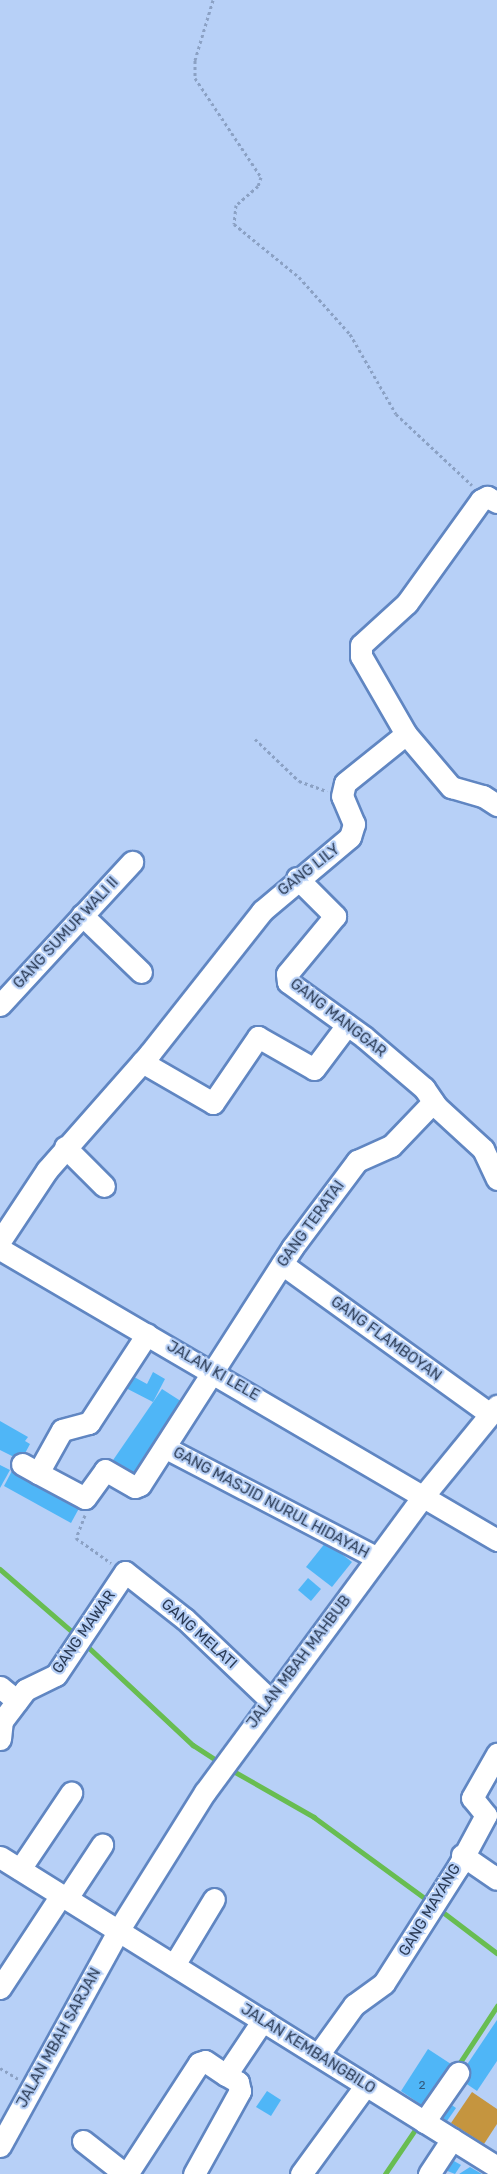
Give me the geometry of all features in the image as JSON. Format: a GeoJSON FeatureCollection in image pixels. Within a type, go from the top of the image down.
{"type":"FeatureCollection","features":[{"type":"Feature","properties":{"kind":"street"},"geometry":{"type":"LineString","coordinates":[[491,500],[407,603],[360,648],[406,734],[451,787],[483,796],[497,805]]}},
{"type":"Feature","properties":{"kind":"street"},"geometry":{"type":"LineString","coordinates":[[342,793],[352,775],[406,734]]}},
{"type":"Feature","properties":{"kind":"street","name":"GANG LILY"},"geometry":{"type":"LineString","coordinates":[[0,1241],[65,1147],[142,1062],[251,924],[297,878],[331,856],[352,832],[353,820],[342,793]]}},
{"type":"Feature","properties":{"kind":"street","name":"GANG SUMUR WALI II"},"geometry":{"type":"LineString","coordinates":[[0,1005],[132,862]]}},
{"type":"Feature","properties":{"kind":"street","name":"GANG MANGGAR"},"geometry":{"type":"LineString","coordinates":[[297,878],[335,916],[286,979],[400,1067],[426,1090],[433,1102],[483,1149],[497,1179]]}},
{"type":"Feature","properties":{"kind":"street"},"geometry":{"type":"LineString","coordinates":[[82,915],[141,972]]}},
{"type":"Feature","properties":{"kind":"street"},"geometry":{"type":"LineString","coordinates":[[142,1062],[213,1103],[258,1037],[314,1069],[347,1025]]}},
{"type":"Feature","properties":{"kind":"street","name":"GANG TERATAI"},"geometry":{"type":"LineString","coordinates":[[86,1498],[105,1470],[137,1487],[166,1448],[212,1371],[282,1264],[357,1161],[391,1146],[433,1102]]}},
{"type":"Feature","properties":{"kind":"street"},"geometry":{"type":"LineString","coordinates":[[65,1147],[104,1186]]}},
{"type":"Feature","properties":{"kind":"street","name":"JALAN KI LELE"},"geometry":{"type":"LineString","coordinates":[[0,1249],[424,1494],[497,1540]]}},
{"type":"Feature","properties":{"kind":"street","name":"GANG FLAMBOYAN"},"geometry":{"type":"LineString","coordinates":[[282,1264],[494,1410]]}},
{"type":"Feature","properties":{"kind":"street"},"geometry":{"type":"LineString","coordinates":[[86,1498],[30,1469],[62,1430],[91,1421],[147,1334]]}},
{"type":"Feature","properties":{"kind":"street","name":"JALAN MBAH MAHBUB"},"geometry":{"type":"LineString","coordinates":[[118,1930],[224,1765],[270,1700],[424,1494],[494,1410]]}},
{"type":"Feature","properties":{"kind":"street","name":"GANG MASJID NURUL HIDAYAH"},"geometry":{"type":"LineString","coordinates":[[166,1448],[377,1558]]}},
{"type":"Feature","properties":{"kind":"street","name":"GANG MAWAR"},"geometry":{"type":"LineString","coordinates":[[0,1739],[2,1722],[17,1701],[29,1686],[56,1675],[124,1572]]}},
{"type":"Feature","properties":{"kind":"street","name":"GANG MELATI"},"geometry":{"type":"LineString","coordinates":[[124,1572],[185,1619],[270,1700]]}},
{"type":"Feature","properties":{"kind":"street"},"geometry":{"type":"LineString","coordinates":[[0,1687],[17,1701]]}},
{"type":"Feature","properties":{"kind":"street","name":"GANG MAYANG"},"geometry":{"type":"LineString","coordinates":[[318,2055],[354,2005],[382,1986],[462,1856],[486,1815],[472,1798],[497,1754]]}},
{"type":"Feature","properties":{"kind":"street"},"geometry":{"type":"LineString","coordinates":[[20,1869],[71,1793]]}},
{"type":"Feature","properties":{"kind":"street"},"geometry":{"type":"LineString","coordinates":[[3,1975],[102,1845]]}},
{"type":"Feature","properties":{"kind":"street"},"geometry":{"type":"LineString","coordinates":[[462,1856],[497,1879]]}},
{"type":"Feature","properties":{"kind":"street","name":"JALAN KEMBANGBILO"},"geometry":{"type":"LineString","coordinates":[[0,1857],[497,2168]]}},
{"type":"Feature","properties":{"kind":"street"},"geometry":{"type":"LineString","coordinates":[[174,1965],[214,1899]]}},
{"type":"Feature","properties":{"kind":"street","name":"JALAN MBAH SARJAN"},"geometry":{"type":"LineString","coordinates":[[0,2146],[118,1930]]}},
{"type":"Feature","properties":{"kind":"street"},"geometry":{"type":"LineString","coordinates":[[226,2074],[263,2020]]}},
{"type":"Feature","properties":{"kind":"street"},"geometry":{"type":"LineString","coordinates":[[83,2141],[126,2174],[199,2063],[205,2061],[238,2082],[240,2091],[194,2174]]}},
{"type":"Feature","properties":{"kind":"street"},"geometry":{"type":"LineString","coordinates":[[422,2120],[458,2073]]}},
{"type":"Feature","properties":{"kind":"street"},"geometry":{"type":"LineString","coordinates":[[301,2174],[366,2085]]}},
{"type":"Feature","properties":{"kind":"street"},"geometry":{"type":"LineString","coordinates":[[429,2174],[452,2139]]}},
{"type":"Feature","properties":{"kind":"path"},"geometry":{"type":"LineString","coordinates":[[213,0],[195,60],[195,78],[261,177],[258,186],[236,206],[234,224],[299,277],[350,334],[396,414],[491,500]]}},
{"type":"Feature","properties":{"kind":"path"},"geometry":{"type":"LineString","coordinates":[[255,739],[299,781],[314,789],[342,793]]}},
{"type":"Feature","properties":{"kind":"path"},"geometry":{"type":"LineString","coordinates":[[86,1498],[90,1507],[76,1538],[124,1572]]}},
{"type":"Feature","properties":{"kind":"shaded area"},"geometry":{"type":"Polygon","coordinates":[[[472,2092],[497,2109],[497,2124],[484,2144],[451,2123],[472,2092]]]}},
{"type":"Feature","properties":{"kind":"building"},"geometry":{"type":"Polygon","coordinates":[[[125,1372],[147,1384],[153,1372],[165,1379],[153,1402],[118,1384],[125,1372]]]}},
{"type":"Feature","properties":{"kind":"building"},"geometry":{"type":"Polygon","coordinates":[[[162,1389],[190,1407],[137,1485],[109,1466],[162,1389]]]}},
{"type":"Feature","properties":{"kind":"building"},"geometry":{"type":"Polygon","coordinates":[[[0,1421],[28,1437],[25,1441],[30,1444],[23,1457],[18,1454],[16,1458],[0,1450],[0,1421]]]}},
{"type":"Feature","properties":{"kind":"building"},"geometry":{"type":"Polygon","coordinates":[[[0,1465],[10,1470],[0,1488],[0,1465]]]}},
{"type":"Feature","properties":{"kind":"building"},"geometry":{"type":"Polygon","coordinates":[[[15,1465],[83,1501],[71,1523],[4,1486],[15,1465]]]}},
{"type":"Feature","properties":{"kind":"building"},"geometry":{"type":"Polygon","coordinates":[[[326,1542],[352,1562],[332,1587],[306,1567],[326,1542]]]}},
{"type":"Feature","properties":{"kind":"building"},"geometry":{"type":"Polygon","coordinates":[[[308,1578],[321,1589],[311,1601],[298,1590],[308,1578]]]}},
{"type":"Feature","properties":{"kind":"building"},"geometry":{"type":"Polygon","coordinates":[[[497,2020],[497,2061],[477,2091],[458,2078],[497,2020]]]}},
{"type":"Feature","properties":{"kind":"building"},"geometry":{"type":"Polygon","coordinates":[[[428,2049],[454,2066],[426,2108],[401,2091],[428,2049]]]}},
{"type":"Feature","properties":{"kind":"building"},"geometry":{"type":"Polygon","coordinates":[[[267,2091],[281,2100],[271,2116],[256,2107],[267,2091]]]}},
{"type":"Feature","properties":{"kind":"building"},"geometry":{"type":"Polygon","coordinates":[[[443,2099],[456,2108],[447,2121],[434,2112],[443,2099]]]}},
{"type":"Feature","properties":{"kind":"building"},"geometry":{"type":"Polygon","coordinates":[[[447,2157],[461,2165],[455,2174],[440,2168],[447,2157]]]}},
{"type":"Feature","properties":{"kind":"building"},"geometry":{"type":"Polygon","coordinates":[[[470,2167],[475,2170],[482,2174],[459,2174],[470,2167]]]}},
{"type":"Feature","properties":{"kind":"waterway"},"geometry":{"type":"LineString","coordinates":[[0,1569],[75,1634]]}},
{"type":"Feature","properties":{"kind":"waterway"},"geometry":{"type":"LineString","coordinates":[[85,1644],[193,1745],[221,1763]]}},
{"type":"Feature","properties":{"kind":"waterway"},"geometry":{"type":"LineString","coordinates":[[230,1769],[314,1817],[430,1902]]}},
{"type":"Feature","properties":{"kind":"waterway"},"geometry":{"type":"LineString","coordinates":[[439,1909],[497,1953]]}},
{"type":"Feature","properties":{"kind":"waterway"},"geometry":{"type":"LineString","coordinates":[[457,2067],[497,2006]]}},
{"type":"Feature","properties":{"kind":"waterway"},"geometry":{"type":"LineString","coordinates":[[385,2174],[419,2124]]}}]}
